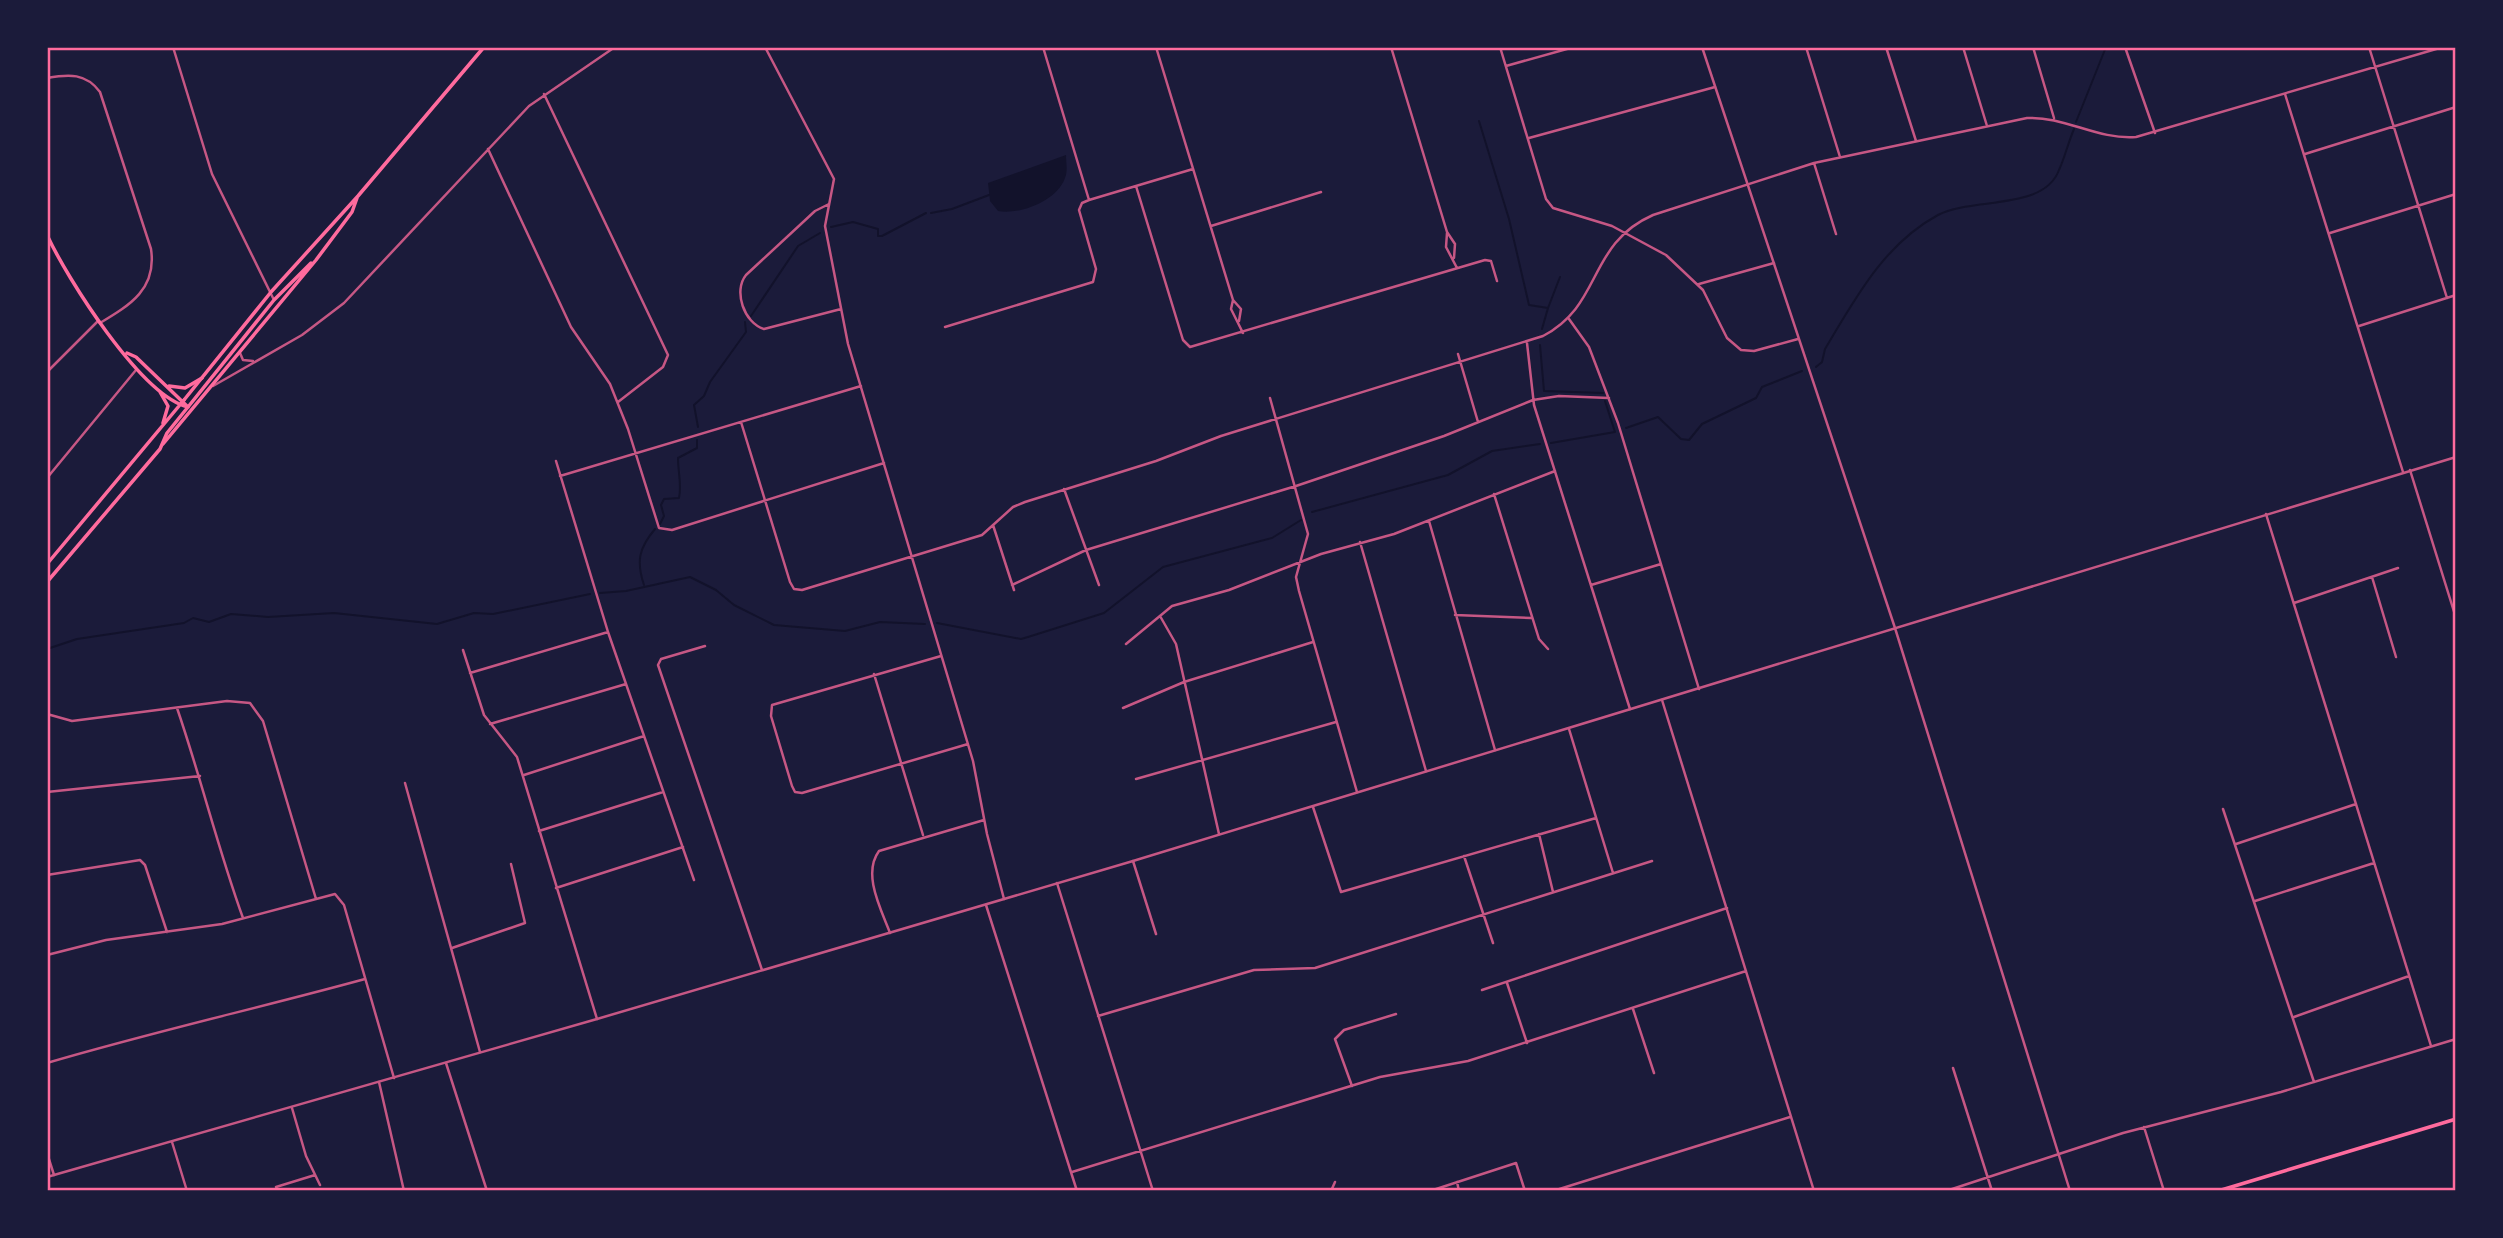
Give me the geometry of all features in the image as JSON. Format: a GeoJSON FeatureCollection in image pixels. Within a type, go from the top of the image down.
{"type":"FeatureCollection","features":[{"type":"Feature","properties":{"kind":"main road"},"geometry":{"type":"LineString","coordinates":[[47,564],[271,292],[358,196],[484,47]]}},
{"type":"Feature","properties":{"kind":"main road"},"geometry":{"type":"LineString","coordinates":[[47,582],[316,260],[352,212],[358,196]]}},
{"type":"Feature","properties":{"kind":"main road"},"geometry":{"type":"LineString","coordinates":[[47,235],[67,274],[136,370],[179,405],[188,407]]}},
{"type":"Feature","properties":{"kind":"main road"},"geometry":{"type":"LineString","coordinates":[[160,449],[167,433],[274,300],[302,268],[316,260]]}},
{"type":"Feature","properties":{"kind":"main road"},"geometry":{"type":"LineString","coordinates":[[125,352],[136,357],[184,400],[188,407]]}},
{"type":"Feature","properties":{"kind":"main road"},"geometry":{"type":"LineString","coordinates":[[163,383],[181,389],[202,378]]}},
{"type":"Feature","properties":{"kind":"main road"},"geometry":{"type":"LineString","coordinates":[[156,388],[168,407],[161,428]]}},
{"type":"Feature","properties":{"kind":"main road"},"geometry":{"type":"LineString","coordinates":[[2218,1191],[2456,1119]]}},
{"type":"Feature","properties":{"kind":"street"},"geometry":{"type":"LineString","coordinates":[[173,47],[212,174],[274,300]]}},
{"type":"Feature","properties":{"kind":"street"},"geometry":{"type":"LineString","coordinates":[[208,391],[302,335],[345,303],[488,149],[544,94],[615,47]]}},
{"type":"Feature","properties":{"kind":"street"},"geometry":{"type":"LineString","coordinates":[[765,47],[832,175],[834,186],[825,226],[842,309],[861,386],[968,744],[1004,899]]}},
{"type":"Feature","properties":{"kind":"street"},"geometry":{"type":"LineString","coordinates":[[1042,47],[1089,200]]}},
{"type":"Feature","properties":{"kind":"street"},"geometry":{"type":"LineString","coordinates":[[1156,47],[1233,300],[1240,308],[1243,332]]}},
{"type":"Feature","properties":{"kind":"street"},"geometry":{"type":"LineString","coordinates":[[1391,47],[1447,232],[1455,244],[1454,258]]}},
{"type":"Feature","properties":{"kind":"street"},"geometry":{"type":"LineString","coordinates":[[1500,47],[1546,199],[1553,208],[1624,232],[1660,251],[1699,285],[1714,307],[1727,338],[1741,350],[1754,351],[1800,338]]}},
{"type":"Feature","properties":{"kind":"street"},"geometry":{"type":"LineString","coordinates":[[1505,67],[1574,47]]}},
{"type":"Feature","properties":{"kind":"street"},"geometry":{"type":"LineString","coordinates":[[1702,47],[1895,628],[2070,1191]]}},
{"type":"Feature","properties":{"kind":"street"},"geometry":{"type":"LineString","coordinates":[[1806,47],[1840,157]]}},
{"type":"Feature","properties":{"kind":"street"},"geometry":{"type":"LineString","coordinates":[[1886,47],[1916,141]]}},
{"type":"Feature","properties":{"kind":"street"},"geometry":{"type":"LineString","coordinates":[[1963,47],[1987,126]]}},
{"type":"Feature","properties":{"kind":"street"},"geometry":{"type":"LineString","coordinates":[[2033,47],[2055,120]]}},
{"type":"Feature","properties":{"kind":"street"},"geometry":{"type":"LineString","coordinates":[[2125,47],[2155,133]]}},
{"type":"Feature","properties":{"kind":"street"},"geometry":{"type":"LineString","coordinates":[[2369,47],[2447,298]]}},
{"type":"Feature","properties":{"kind":"street"},"geometry":{"type":"LineString","coordinates":[[741,422],[794,589],[802,590],[982,535],[1013,507],[1064,489],[1277,419],[1527,343],[1552,332],[1569,318],[1586,297],[1603,257],[1624,232],[1653,215],[1748,187],[1814,163],[2027,118],[2055,120],[2115,137],[2155,133],[2444,47]]}},
{"type":"Feature","properties":{"kind":"street"},"geometry":{"type":"LineString","coordinates":[[47,78],[79,76],[100,92],[151,249],[151,273],[139,297],[99,322],[47,372]]}},
{"type":"Feature","properties":{"kind":"street"},"geometry":{"type":"LineString","coordinates":[[1528,139],[1714,87]]}},
{"type":"Feature","properties":{"kind":"street"},"geometry":{"type":"LineString","coordinates":[[544,94],[668,355],[663,367],[618,402]]}},
{"type":"Feature","properties":{"kind":"street"},"geometry":{"type":"LineString","coordinates":[[2285,94],[2403,472]]}},
{"type":"Feature","properties":{"kind":"street"},"geometry":{"type":"LineString","coordinates":[[2304,154],[2456,107]]}},
{"type":"Feature","properties":{"kind":"street"},"geometry":{"type":"LineString","coordinates":[[488,149],[571,327],[605,373],[636,455],[654,519],[660,528],[671,530],[884,463]]}},
{"type":"Feature","properties":{"kind":"street"},"geometry":{"type":"LineString","coordinates":[[1814,163],[1836,234]]}},
{"type":"Feature","properties":{"kind":"street"},"geometry":{"type":"LineString","coordinates":[[945,327],[1093,282],[1096,269],[1080,210],[1082,203],[1193,169]]}},
{"type":"Feature","properties":{"kind":"street"},"geometry":{"type":"LineString","coordinates":[[1136,186],[1186,344],[1194,347],[1489,260],[1497,281]]}},
{"type":"Feature","properties":{"kind":"street"},"geometry":{"type":"LineString","coordinates":[[1210,226],[1321,192]]}},
{"type":"Feature","properties":{"kind":"street"},"geometry":{"type":"LineString","coordinates":[[2330,233],[2456,194]]}},
{"type":"Feature","properties":{"kind":"street"},"geometry":{"type":"LineString","coordinates":[[829,204],[815,211],[746,275],[740,284],[740,294],[749,319],[764,329],[842,309]]}},
{"type":"Feature","properties":{"kind":"street"},"geometry":{"type":"LineString","coordinates":[[1447,232],[1446,247],[1457,268]]}},
{"type":"Feature","properties":{"kind":"street"},"geometry":{"type":"LineString","coordinates":[[1699,285],[1774,263]]}},
{"type":"Feature","properties":{"kind":"street"},"geometry":{"type":"LineString","coordinates":[[2358,327],[2456,295]]}},
{"type":"Feature","properties":{"kind":"street"},"geometry":{"type":"LineString","coordinates":[[1233,300],[1231,309],[1240,321]]}},
{"type":"Feature","properties":{"kind":"street"},"geometry":{"type":"LineString","coordinates":[[1569,318],[1587,343],[1609,398],[1699,689]]}},
{"type":"Feature","properties":{"kind":"street"},"geometry":{"type":"LineString","coordinates":[[1527,343],[1533,400],[1630,710]]}},
{"type":"Feature","properties":{"kind":"street"},"geometry":{"type":"LineString","coordinates":[[241,351],[243,360],[256,360]]}},
{"type":"Feature","properties":{"kind":"street"},"geometry":{"type":"LineString","coordinates":[[1458,354],[1478,423]]}},
{"type":"Feature","properties":{"kind":"street"},"geometry":{"type":"LineString","coordinates":[[47,478],[136,370]]}},
{"type":"Feature","properties":{"kind":"street"},"geometry":{"type":"LineString","coordinates":[[560,476],[861,386]]}},
{"type":"Feature","properties":{"kind":"street"},"geometry":{"type":"LineString","coordinates":[[1012,584],[1086,550],[1296,486],[1478,423],[1533,400],[1559,396],[1609,398]]}},
{"type":"Feature","properties":{"kind":"street"},"geometry":{"type":"LineString","coordinates":[[1270,398],[1308,534],[1296,577],[1299,592],[1357,793]]}},
{"type":"Feature","properties":{"kind":"street"},"geometry":{"type":"LineString","coordinates":[[47,1177],[986,905],[2456,457]]}},
{"type":"Feature","properties":{"kind":"street"},"geometry":{"type":"LineString","coordinates":[[556,461],[608,632],[694,880]]}},
{"type":"Feature","properties":{"kind":"street"},"geometry":{"type":"LineString","coordinates":[[2410,470],[2456,618]]}},
{"type":"Feature","properties":{"kind":"street"},"geometry":{"type":"LineString","coordinates":[[1126,643],[1172,606],[1229,590],[1360,542],[1394,534],[1555,471]]}},
{"type":"Feature","properties":{"kind":"street"},"geometry":{"type":"LineString","coordinates":[[1064,489],[1099,585]]}},
{"type":"Feature","properties":{"kind":"street"},"geometry":{"type":"LineString","coordinates":[[1494,494],[1539,640],[1548,649]]}},
{"type":"Feature","properties":{"kind":"street"},"geometry":{"type":"LineString","coordinates":[[2266,514],[2431,1046]]}},
{"type":"Feature","properties":{"kind":"street"},"geometry":{"type":"LineString","coordinates":[[1429,521],[1495,751]]}},
{"type":"Feature","properties":{"kind":"street"},"geometry":{"type":"LineString","coordinates":[[993,525],[1014,590]]}},
{"type":"Feature","properties":{"kind":"street"},"geometry":{"type":"LineString","coordinates":[[1360,542],[1426,772]]}},
{"type":"Feature","properties":{"kind":"street"},"geometry":{"type":"LineString","coordinates":[[1590,585],[1661,564]]}},
{"type":"Feature","properties":{"kind":"street"},"geometry":{"type":"LineString","coordinates":[[2294,603],[2398,568]]}},
{"type":"Feature","properties":{"kind":"street"},"geometry":{"type":"LineString","coordinates":[[2372,577],[2396,657]]}},
{"type":"Feature","properties":{"kind":"street"},"geometry":{"type":"LineString","coordinates":[[1455,615],[1532,618]]}},
{"type":"Feature","properties":{"kind":"street"},"geometry":{"type":"LineString","coordinates":[[1160,616],[1172,633],[1219,835]]}},
{"type":"Feature","properties":{"kind":"street"},"geometry":{"type":"LineString","coordinates":[[470,673],[608,632]]}},
{"type":"Feature","properties":{"kind":"street"},"geometry":{"type":"LineString","coordinates":[[1123,708],[1184,682],[1313,642]]}},
{"type":"Feature","properties":{"kind":"street"},"geometry":{"type":"LineString","coordinates":[[705,646],[659,661],[762,970]]}},
{"type":"Feature","properties":{"kind":"street"},"geometry":{"type":"LineString","coordinates":[[463,650],[490,724],[515,753],[523,775],[555,888],[597,1019]]}},
{"type":"Feature","properties":{"kind":"street"},"geometry":{"type":"LineString","coordinates":[[941,656],[772,705],[771,716],[792,786],[797,793],[968,744]]}},
{"type":"Feature","properties":{"kind":"street"},"geometry":{"type":"LineString","coordinates":[[874,674],[923,835]]}},
{"type":"Feature","properties":{"kind":"street"},"geometry":{"type":"LineString","coordinates":[[490,724],[626,684]]}},
{"type":"Feature","properties":{"kind":"street"},"geometry":{"type":"LineString","coordinates":[[47,714],[72,721],[236,700],[250,703],[257,709],[316,899]]}},
{"type":"Feature","properties":{"kind":"street"},"geometry":{"type":"LineString","coordinates":[[1662,700],[1814,1191]]}},
{"type":"Feature","properties":{"kind":"street"},"geometry":{"type":"LineString","coordinates":[[177,708],[200,776],[219,852],[243,920]]}},
{"type":"Feature","properties":{"kind":"street"},"geometry":{"type":"LineString","coordinates":[[1136,779],[1336,722]]}},
{"type":"Feature","properties":{"kind":"street"},"geometry":{"type":"LineString","coordinates":[[1569,729],[1613,873]]}},
{"type":"Feature","properties":{"kind":"street"},"geometry":{"type":"LineString","coordinates":[[523,775],[644,737]]}},
{"type":"Feature","properties":{"kind":"street"},"geometry":{"type":"LineString","coordinates":[[47,792],[200,776]]}},
{"type":"Feature","properties":{"kind":"street"},"geometry":{"type":"LineString","coordinates":[[405,783],[481,1053]]}},
{"type":"Feature","properties":{"kind":"street"},"geometry":{"type":"LineString","coordinates":[[539,831],[663,792]]}},
{"type":"Feature","properties":{"kind":"street"},"geometry":{"type":"LineString","coordinates":[[2235,845],[2356,804]]}},
{"type":"Feature","properties":{"kind":"street"},"geometry":{"type":"LineString","coordinates":[[1313,807],[1341,892],[1596,818]]}},
{"type":"Feature","properties":{"kind":"street"},"geometry":{"type":"LineString","coordinates":[[2223,810],[2314,1082]]}},
{"type":"Feature","properties":{"kind":"street"},"geometry":{"type":"LineString","coordinates":[[890,933],[874,888],[873,866],[877,853],[886,846],[984,820]]}},
{"type":"Feature","properties":{"kind":"street"},"geometry":{"type":"LineString","coordinates":[[1539,834],[1553,892]]}},
{"type":"Feature","properties":{"kind":"street"},"geometry":{"type":"LineString","coordinates":[[555,888],[683,848]]}},
{"type":"Feature","properties":{"kind":"street"},"geometry":{"type":"LineString","coordinates":[[1464,856],[1493,943]]}},
{"type":"Feature","properties":{"kind":"street"},"geometry":{"type":"LineString","coordinates":[[47,875],[140,860],[145,865],[167,932]]}},
{"type":"Feature","properties":{"kind":"street"},"geometry":{"type":"LineString","coordinates":[[1133,861],[1156,934]]}},
{"type":"Feature","properties":{"kind":"street"},"geometry":{"type":"LineString","coordinates":[[1098,1016],[1254,970],[1315,968],[1652,861]]}},
{"type":"Feature","properties":{"kind":"street"},"geometry":{"type":"LineString","coordinates":[[2255,901],[2374,863]]}},
{"type":"Feature","properties":{"kind":"street"},"geometry":{"type":"LineString","coordinates":[[452,948],[525,923],[510,864]]}},
{"type":"Feature","properties":{"kind":"street"},"geometry":{"type":"LineString","coordinates":[[1057,883],[1153,1191]]}},
{"type":"Feature","properties":{"kind":"street"},"geometry":{"type":"LineString","coordinates":[[47,955],[106,940],[243,920],[335,894],[342,899],[394,1078]]}},
{"type":"Feature","properties":{"kind":"street"},"geometry":{"type":"LineString","coordinates":[[986,905],[1077,1191]]}},
{"type":"Feature","properties":{"kind":"street"},"geometry":{"type":"LineString","coordinates":[[1482,990],[1727,908]]}},
{"type":"Feature","properties":{"kind":"street"},"geometry":{"type":"LineString","coordinates":[[1072,1172],[1394,1074],[1446,1067],[1527,1043],[1746,971]]}},
{"type":"Feature","properties":{"kind":"street"},"geometry":{"type":"LineString","coordinates":[[2293,1018],[2409,976]]}},
{"type":"Feature","properties":{"kind":"street"},"geometry":{"type":"LineString","coordinates":[[47,1063],[365,979]]}},
{"type":"Feature","properties":{"kind":"street"},"geometry":{"type":"LineString","coordinates":[[1507,982],[1527,1043]]}},
{"type":"Feature","properties":{"kind":"street"},"geometry":{"type":"LineString","coordinates":[[1633,1009],[1654,1073]]}},
{"type":"Feature","properties":{"kind":"street"},"geometry":{"type":"LineString","coordinates":[[1352,1086],[1336,1047],[1339,1034],[1396,1014]]}},
{"type":"Feature","properties":{"kind":"street"},"geometry":{"type":"LineString","coordinates":[[1946,1191],[2144,1127],[2314,1082],[2456,1039]]}},
{"type":"Feature","properties":{"kind":"street"},"geometry":{"type":"LineString","coordinates":[[446,1063],[487,1191]]}},
{"type":"Feature","properties":{"kind":"street"},"geometry":{"type":"LineString","coordinates":[[1953,1068],[1992,1191]]}},
{"type":"Feature","properties":{"kind":"street"},"geometry":{"type":"LineString","coordinates":[[379,1082],[404,1191]]}},
{"type":"Feature","properties":{"kind":"street"},"geometry":{"type":"LineString","coordinates":[[292,1108],[320,1185]]}},
{"type":"Feature","properties":{"kind":"street"},"geometry":{"type":"LineString","coordinates":[[1553,1191],[1791,1116]]}},
{"type":"Feature","properties":{"kind":"street"},"geometry":{"type":"LineString","coordinates":[[2144,1127],[2164,1191]]}},
{"type":"Feature","properties":{"kind":"street"},"geometry":{"type":"LineString","coordinates":[[172,1142],[187,1191]]}},
{"type":"Feature","properties":{"kind":"street"},"geometry":{"type":"LineString","coordinates":[[47,1153],[54,1175]]}},
{"type":"Feature","properties":{"kind":"street"},"geometry":{"type":"LineString","coordinates":[[1430,1191],[1516,1163],[1525,1191]]}},
{"type":"Feature","properties":{"kind":"street"},"geometry":{"type":"LineString","coordinates":[[276,1188],[315,1175]]}},
{"type":"Feature","properties":{"kind":"street"},"geometry":{"type":"LineString","coordinates":[[1331,1191],[1335,1182]]}},
{"type":"Feature","properties":{"kind":"street"},"geometry":{"type":"LineString","coordinates":[[1457,1182],[1459,1191]]}},
{"type":"Feature","properties":{"kind":"shaded area"},"geometry":{"type":"Polygon","coordinates":[[[1066,155],[1065,178],[1061,186],[1046,200],[1037,205],[1007,212],[998,211],[990,201],[988,183],[1066,155]]]}},
{"type":"Feature","properties":{"kind":"waterway"},"geometry":{"type":"LineString","coordinates":[[2076,122],[2106,47]]}},
{"type":"Feature","properties":{"kind":"waterway"},"geometry":{"type":"LineString","coordinates":[[1479,121],[1509,219],[1529,305],[1548,308],[1542,329]]}},
{"type":"Feature","properties":{"kind":"waterway"},"geometry":{"type":"LineString","coordinates":[[1816,367],[1822,362],[1825,349],[1872,274],[1902,241],[1938,215],[1969,206],[2023,198],[2039,192],[2051,183],[2059,170],[2074,129]]}},
{"type":"Feature","properties":{"kind":"waterway"},"geometry":{"type":"LineString","coordinates":[[931,213],[952,209],[989,195]]}},
{"type":"Feature","properties":{"kind":"waterway"},"geometry":{"type":"LineString","coordinates":[[831,227],[853,222],[878,229],[878,236],[882,236],[926,213]]}},
{"type":"Feature","properties":{"kind":"waterway"},"geometry":{"type":"LineString","coordinates":[[751,316],[798,246],[820,233]]}},
{"type":"Feature","properties":{"kind":"waterway"},"geometry":{"type":"LineString","coordinates":[[1548,308],[1560,277]]}},
{"type":"Feature","properties":{"kind":"waterway"},"geometry":{"type":"LineString","coordinates":[[698,427],[694,405],[704,396],[710,382],[746,332],[745,322]]}},
{"type":"Feature","properties":{"kind":"waterway"},"geometry":{"type":"LineString","coordinates":[[1540,345],[1544,391],[1603,393]]}},
{"type":"Feature","properties":{"kind":"waterway"},"geometry":{"type":"LineString","coordinates":[[1626,428],[1658,417],[1681,439],[1689,440],[1702,424],[1756,398],[1762,387],[1802,371]]}},
{"type":"Feature","properties":{"kind":"waterway"},"geometry":{"type":"LineString","coordinates":[[1551,443],[1615,432],[1605,401]]}},
{"type":"Feature","properties":{"kind":"waterway"},"geometry":{"type":"LineString","coordinates":[[660,524],[664,516],[661,505],[664,499],[679,498],[678,458],[697,448],[697,440]]}},
{"type":"Feature","properties":{"kind":"waterway"},"geometry":{"type":"LineString","coordinates":[[1312,512],[1448,475],[1492,451],[1540,444]]}},
{"type":"Feature","properties":{"kind":"waterway"},"geometry":{"type":"LineString","coordinates":[[937,623],[1021,639],[1104,613],[1163,567],[1272,538],[1301,520]]}},
{"type":"Feature","properties":{"kind":"waterway"},"geometry":{"type":"LineString","coordinates":[[644,585],[640,555],[645,542],[655,529]]}},
{"type":"Feature","properties":{"kind":"waterway"},"geometry":{"type":"LineString","coordinates":[[600,593],[626,591],[690,577],[716,590],[734,605],[774,625],[845,631],[880,622],[925,624]]}},
{"type":"Feature","properties":{"kind":"waterway"},"geometry":{"type":"LineString","coordinates":[[47,649],[77,639],[184,623],[193,618],[209,622],[231,614],[268,617],[334,613],[437,624],[474,613],[493,614],[590,594]]}}]}
